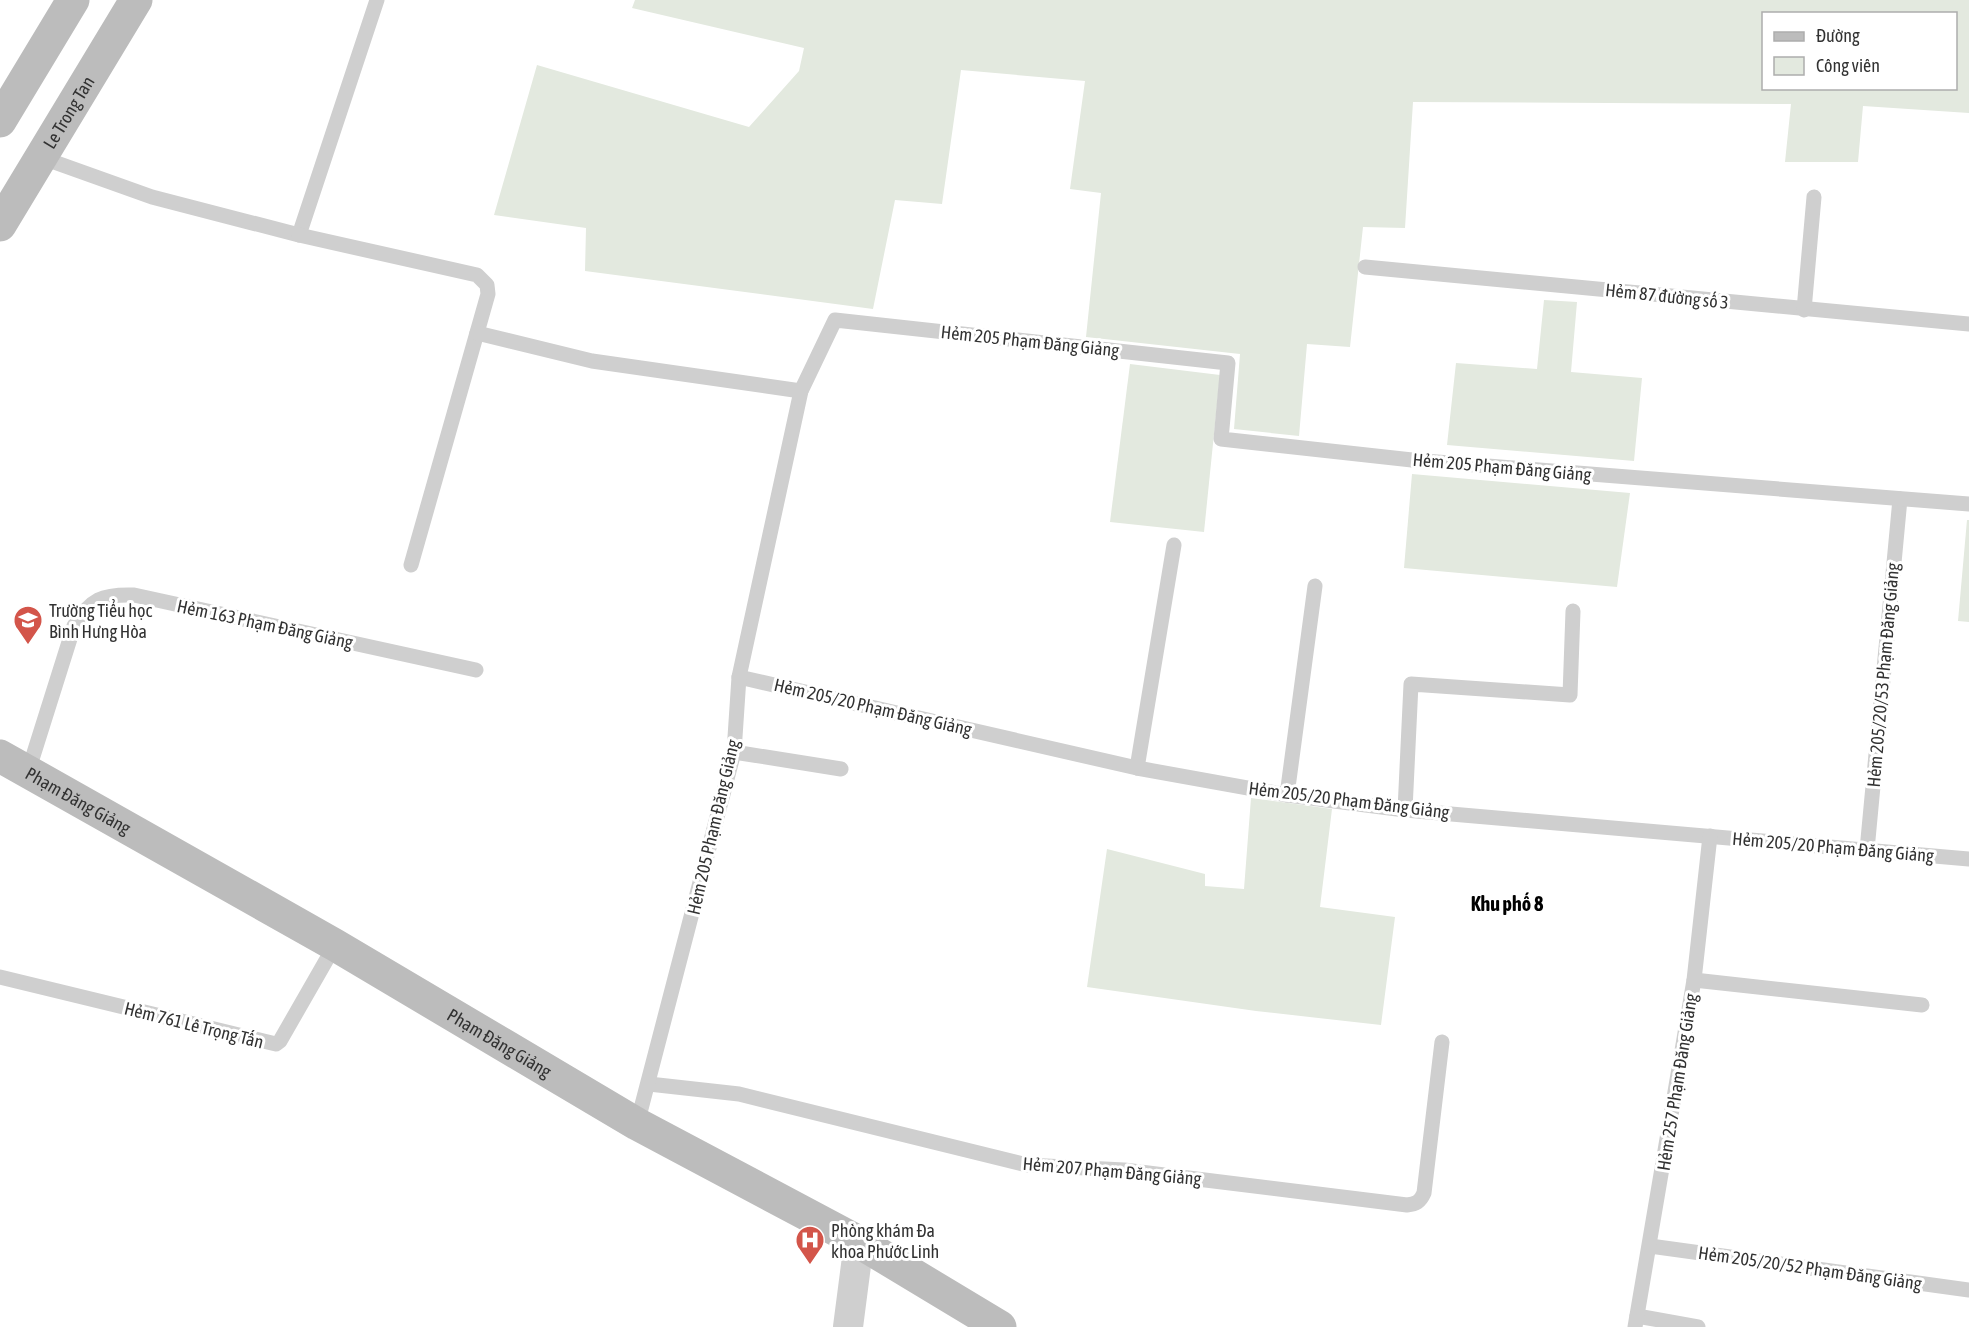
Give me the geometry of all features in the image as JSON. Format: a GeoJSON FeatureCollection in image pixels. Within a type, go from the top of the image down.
{"type":"FeatureCollection","features":[{"type":"Feature","properties":{"kind":"street"},"geometry":{"type":"LineString","coordinates":[[0,121],[73,0]]}},
{"type":"Feature","properties":{"kind":"street","name":"Le Trong Tan"},"geometry":{"type":"LineString","coordinates":[[0,225],[136,0]]}},
{"type":"Feature","properties":{"kind":"street","name":"Phạm Đăng Giảng"},"geometry":{"type":"LineString","coordinates":[[0,756],[335,945],[637,1124],[860,1242],[1000,1327]]}},
{"type":"Feature","properties":{"kind":"street"},"geometry":{"type":"LineString","coordinates":[[848,1327],[860,1242]]}},
{"type":"Feature","properties":{"kind":"lane"},"geometry":{"type":"LineString","coordinates":[[299,235],[377,0]]}},
{"type":"Feature","properties":{"kind":"lane"},"geometry":{"type":"LineString","coordinates":[[40,158],[153,197],[299,235],[477,275],[488,285],[488,294],[411,565]]}},
{"type":"Feature","properties":{"kind":"lane"},"geometry":{"type":"LineString","coordinates":[[1804,310],[1814,197]]}},
{"type":"Feature","properties":{"kind":"lane","name":"Hẻm 87 đường số 3"},"geometry":{"type":"LineString","coordinates":[[1365,267],[1969,324]]}},
{"type":"Feature","properties":{"kind":"lane","name":"Hẻm 205 Phạm Đăng Giảng"},"geometry":{"type":"LineString","coordinates":[[637,1124],[734,752],[739,677],[801,391],[835,320],[1228,363],[1221,439],[1412,460],[1969,504]]}},
{"type":"Feature","properties":{"kind":"lane"},"geometry":{"type":"LineString","coordinates":[[477,333],[592,361],[801,391]]}},
{"type":"Feature","properties":{"kind":"lane","name":"Hẻm 205/20/53 Phạm Đăng Giảng"},"geometry":{"type":"LineString","coordinates":[[1867,850],[1900,499]]}},
{"type":"Feature","properties":{"kind":"lane"},"geometry":{"type":"LineString","coordinates":[[1137,768],[1174,545]]}},
{"type":"Feature","properties":{"kind":"lane"},"geometry":{"type":"LineString","coordinates":[[1287,795],[1315,586]]}},
{"type":"Feature","properties":{"kind":"lane","name":"Hẻm 163 Phạm Đăng Giảng"},"geometry":{"type":"LineString","coordinates":[[28,772],[74,626],[84,611],[95,601],[104,597],[134,595],[476,670]]}},
{"type":"Feature","properties":{"kind":"lane"},"geometry":{"type":"LineString","coordinates":[[1405,810],[1410,684],[1570,695],[1573,611]]}},
{"type":"Feature","properties":{"kind":"lane","name":"Hẻm 205/20 Phạm Đăng Giảng"},"geometry":{"type":"LineString","coordinates":[[739,677],[1137,768],[1287,795],[1405,810],[1969,859]]}},
{"type":"Feature","properties":{"kind":"lane"},"geometry":{"type":"LineString","coordinates":[[734,752],[841,769]]}},
{"type":"Feature","properties":{"kind":"lane","name":"Hẻm 257 Phạm Đăng Giảng"},"geometry":{"type":"LineString","coordinates":[[1636,1322],[1694,980],[1710,836]]}},
{"type":"Feature","properties":{"kind":"lane","name":"Hẻm 761 Lê Trọng Tấn"},"geometry":{"type":"LineString","coordinates":[[0,977],[276,1044],[280,1041],[335,945]]}},
{"type":"Feature","properties":{"kind":"lane"},"geometry":{"type":"LineString","coordinates":[[1694,980],[1922,1005]]}},
{"type":"Feature","properties":{"kind":"lane","name":"Hẻm 207 Phạm Đăng Giảng"},"geometry":{"type":"LineString","coordinates":[[649,1084],[739,1094],[1027,1165],[1124,1170],[1414,1205],[1421,1201],[1424,1193],[1442,1042]]}},
{"type":"Feature","properties":{"kind":"lane","name":"Hẻm 205/20/52 Phạm Đăng Giảng"},"geometry":{"type":"LineString","coordinates":[[1650,1246],[1969,1290]]}},
{"type":"Feature","properties":{"kind":"lane"},"geometry":{"type":"LineString","coordinates":[[1636,1322],[1698,1327]]}},
{"type":"Feature","properties":{"kind":"green space"},"geometry":{"type":"Polygon","coordinates":[[[635,0],[1969,0],[1969,113],[1863,106],[1858,162],[1785,162],[1791,104],[1413,102],[1405,228],[1363,227],[1350,347],[1307,344],[1299,436],[1234,429],[1240,354],[1086,337],[1101,193],[1070,189],[1085,81],[961,70],[942,204],[895,200],[873,309],[585,271],[586,228],[494,215],[537,65],[749,127],[799,71],[804,48],[632,8],[635,0]]]}},
{"type":"Feature","properties":{"kind":"green space"},"geometry":{"type":"Polygon","coordinates":[[[1544,300],[1577,302],[1571,372],[1642,378],[1634,461],[1447,445],[1456,363],[1537,369],[1544,300]]]}},
{"type":"Feature","properties":{"kind":"green space"},"geometry":{"type":"Polygon","coordinates":[[[1130,364],[1220,375],[1204,532],[1110,522],[1130,364]]]}},
{"type":"Feature","properties":{"kind":"green space"},"geometry":{"type":"Polygon","coordinates":[[[1412,474],[1630,493],[1617,587],[1404,568],[1412,474]]]}},
{"type":"Feature","properties":{"kind":"green space"},"geometry":{"type":"Polygon","coordinates":[[[1967,520],[1969,520],[1969,622],[1958,621],[1967,520]]]}},
{"type":"Feature","properties":{"kind":"green space"},"geometry":{"type":"Polygon","coordinates":[[[1251,798],[1332,809],[1320,907],[1395,917],[1381,1025],[1256,1011],[1087,987],[1107,849],[1205,874],[1205,886],[1244,889],[1251,798]]]}},
{"type":"Feature","properties":{"kind":"place","name":"Trường Tiểu học Bình Hưng Hòa"},"geometry":{"type":"Point","coordinates":[28,646]}},
{"type":"Feature","properties":{"kind":"place","name":"Phòng khám Đa khoa Phước Linh"},"geometry":{"type":"Point","coordinates":[810,1266]}},
{"type":"Feature","properties":{"kind":"district","name":"Khu phố 8"},"geometry":{"type":"Point","coordinates":[1507,903]}}]}
